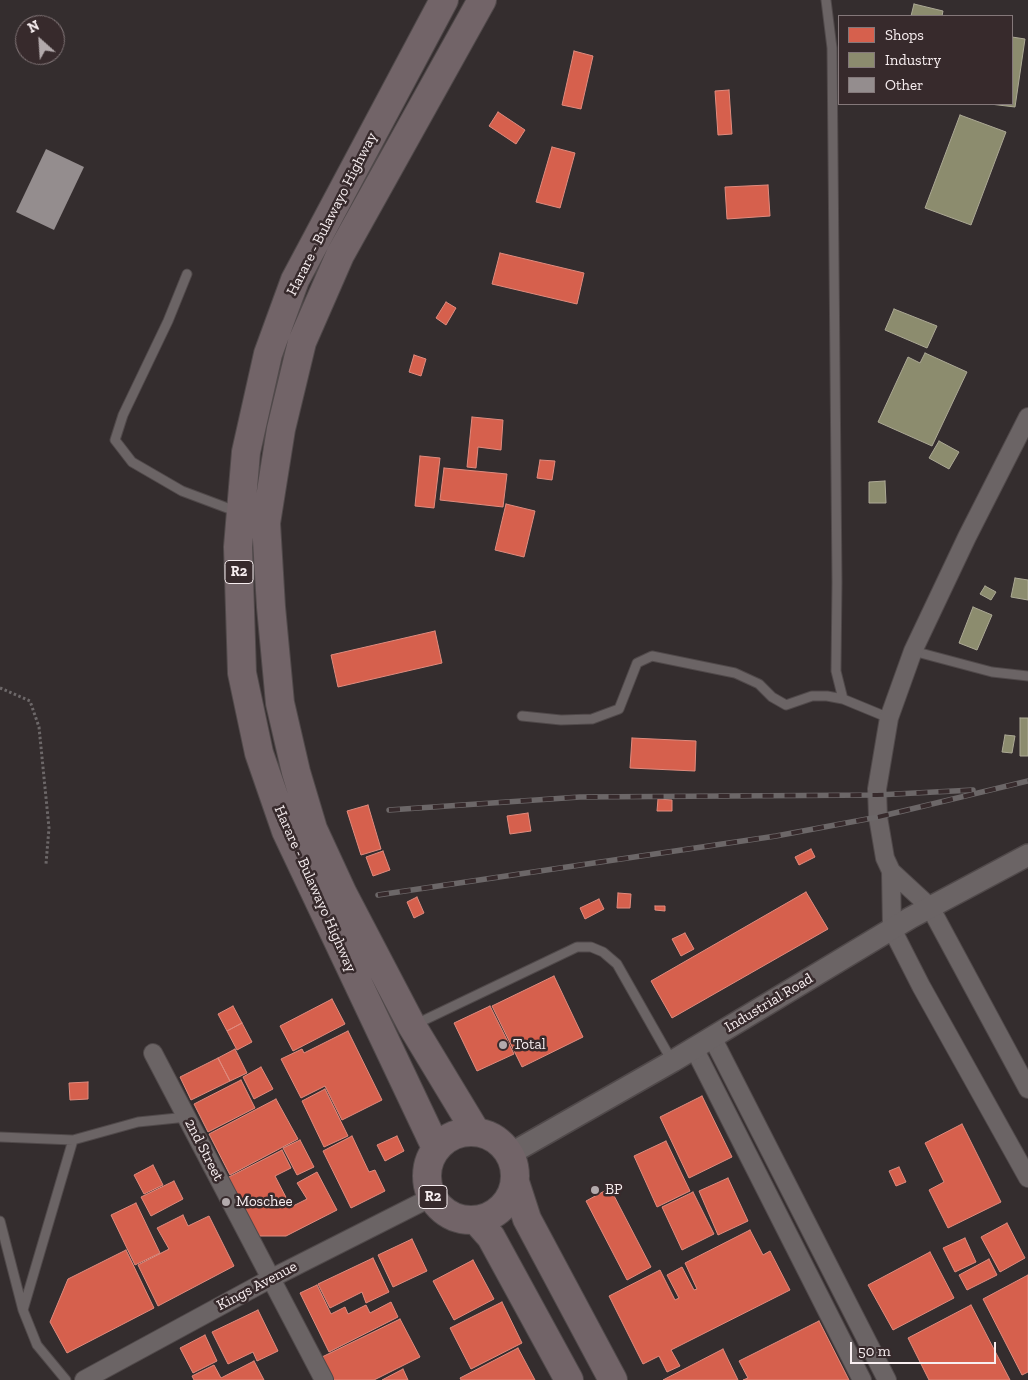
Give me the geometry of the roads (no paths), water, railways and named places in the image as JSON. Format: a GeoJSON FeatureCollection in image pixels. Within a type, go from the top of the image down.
{"type":"FeatureCollection","features":[{"type":"Feature","properties":{"kind":"highway","name":"Harare - Bulawayo Highway"},"geometry":{"type":"LineString","coordinates":[[444,0],[295,280],[268,354],[246,452],[254,518],[271,607],[280,703],[296,772],[313,829],[339,886],[412,1026],[476,1132]]}},
{"type":"Feature","properties":{"kind":"highway","name":"Harare - Bulawayo Highway"},"geometry":{"type":"LineString","coordinates":[[436,1148],[286,831],[259,753],[242,673],[238,547],[254,518],[281,428],[302,342],[340,256],[482,0]]}},
{"type":"Feature","properties":{"kind":"highway"},"geometry":{"type":"LineString","coordinates":[[386,1040],[412,1026]]}},
{"type":"Feature","properties":{"kind":"highway"},"geometry":{"type":"LineString","coordinates":[[436,1148],[448,1138],[461,1133],[476,1132],[489,1135],[501,1143],[510,1154],[515,1168],[515,1182],[511,1196],[503,1208],[491,1216],[476,1220],[491,1237],[569,1380]]}},
{"type":"Feature","properties":{"kind":"highway","name":"R2"},"geometry":{"type":"LineString","coordinates":[[436,1148],[429,1161],[426,1176],[432,1197],[436,1204],[448,1214],[461,1220],[476,1220]]}},
{"type":"Feature","properties":{"kind":"highway"},"geometry":{"type":"LineString","coordinates":[[515,1182],[527,1219],[613,1380]]}},
{"type":"Feature","properties":{"kind":"highway"},"geometry":{"type":"LineString","coordinates":[[547,1339],[581,1321]]}},
{"type":"Feature","properties":{"kind":"street"},"geometry":{"type":"LineString","coordinates":[[1028,418],[967,537],[913,651],[889,718],[877,789],[878,817],[884,858],[891,872],[930,907],[1028,1089]]}},
{"type":"Feature","properties":{"kind":"street","name":"Industrial Road"},"geometry":{"type":"LineString","coordinates":[[510,1154],[672,1061],[892,929],[1028,854]]}},
{"type":"Feature","properties":{"kind":"street"},"geometry":{"type":"LineString","coordinates":[[891,872],[892,929],[921,986],[1028,1178]]}},
{"type":"Feature","properties":{"kind":"street"},"geometry":{"type":"LineString","coordinates":[[703,1042],[862,1380]]}},
{"type":"Feature","properties":{"kind":"street"},"geometry":{"type":"LineString","coordinates":[[703,1042],[887,1380]]}},
{"type":"Feature","properties":{"kind":"street","name":"2nd Street"},"geometry":{"type":"LineString","coordinates":[[153,1053],[324,1380]]}},
{"type":"Feature","properties":{"kind":"street","name":"Kings Avenue"},"geometry":{"type":"LineString","coordinates":[[84,1380],[270,1279],[432,1197]]}},
{"type":"Feature","properties":{"kind":"lane"},"geometry":{"type":"LineString","coordinates":[[826,0],[832,48],[837,572],[836,671],[843,700]]}},
{"type":"Feature","properties":{"kind":"lane"},"geometry":{"type":"LineString","coordinates":[[187,274],[168,321],[123,415],[116,440],[132,462],[182,491],[254,518]]}},
{"type":"Feature","properties":{"kind":"lane"},"geometry":{"type":"LineString","coordinates":[[913,651],[992,672],[1028,676]]}},
{"type":"Feature","properties":{"kind":"lane"},"geometry":{"type":"LineString","coordinates":[[522,716],[560,720],[592,720],[619,709],[637,664],[652,656],[735,673],[759,684],[772,697],[786,705],[812,696],[827,696],[843,700],[889,718]]}},
{"type":"Feature","properties":{"kind":"lane"},"geometry":{"type":"LineString","coordinates":[[412,1026],[577,947],[591,947],[603,952],[617,964],[672,1061]]}},
{"type":"Feature","properties":{"kind":"lane"},"geometry":{"type":"LineString","coordinates":[[0,1137],[73,1140],[138,1122],[187,1118]]}},
{"type":"Feature","properties":{"kind":"lane"},"geometry":{"type":"LineString","coordinates":[[23,1310],[73,1140]]}},
{"type":"Feature","properties":{"kind":"lane"},"geometry":{"type":"LineString","coordinates":[[0,1221],[23,1310],[37,1345],[66,1380]]}},
{"type":"Feature","properties":{"kind":"railway"},"geometry":{"type":"LineString","coordinates":[[378,895],[776,836],[878,817],[1028,781]]}},
{"type":"Feature","properties":{"kind":"railway"},"geometry":{"type":"LineString","coordinates":[[389,810],[580,797],[877,795],[973,790]]}},
{"type":"Feature","properties":{"kind":"place","name":"Total"},"geometry":{"type":"Point","coordinates":[503,1045]}},
{"type":"Feature","properties":{"kind":"place","name":"BP"},"geometry":{"type":"Point","coordinates":[595,1190]}},
{"type":"Feature","properties":{"kind":"place","name":"Moschee"},"geometry":{"type":"Point","coordinates":[226,1202]}}]}
